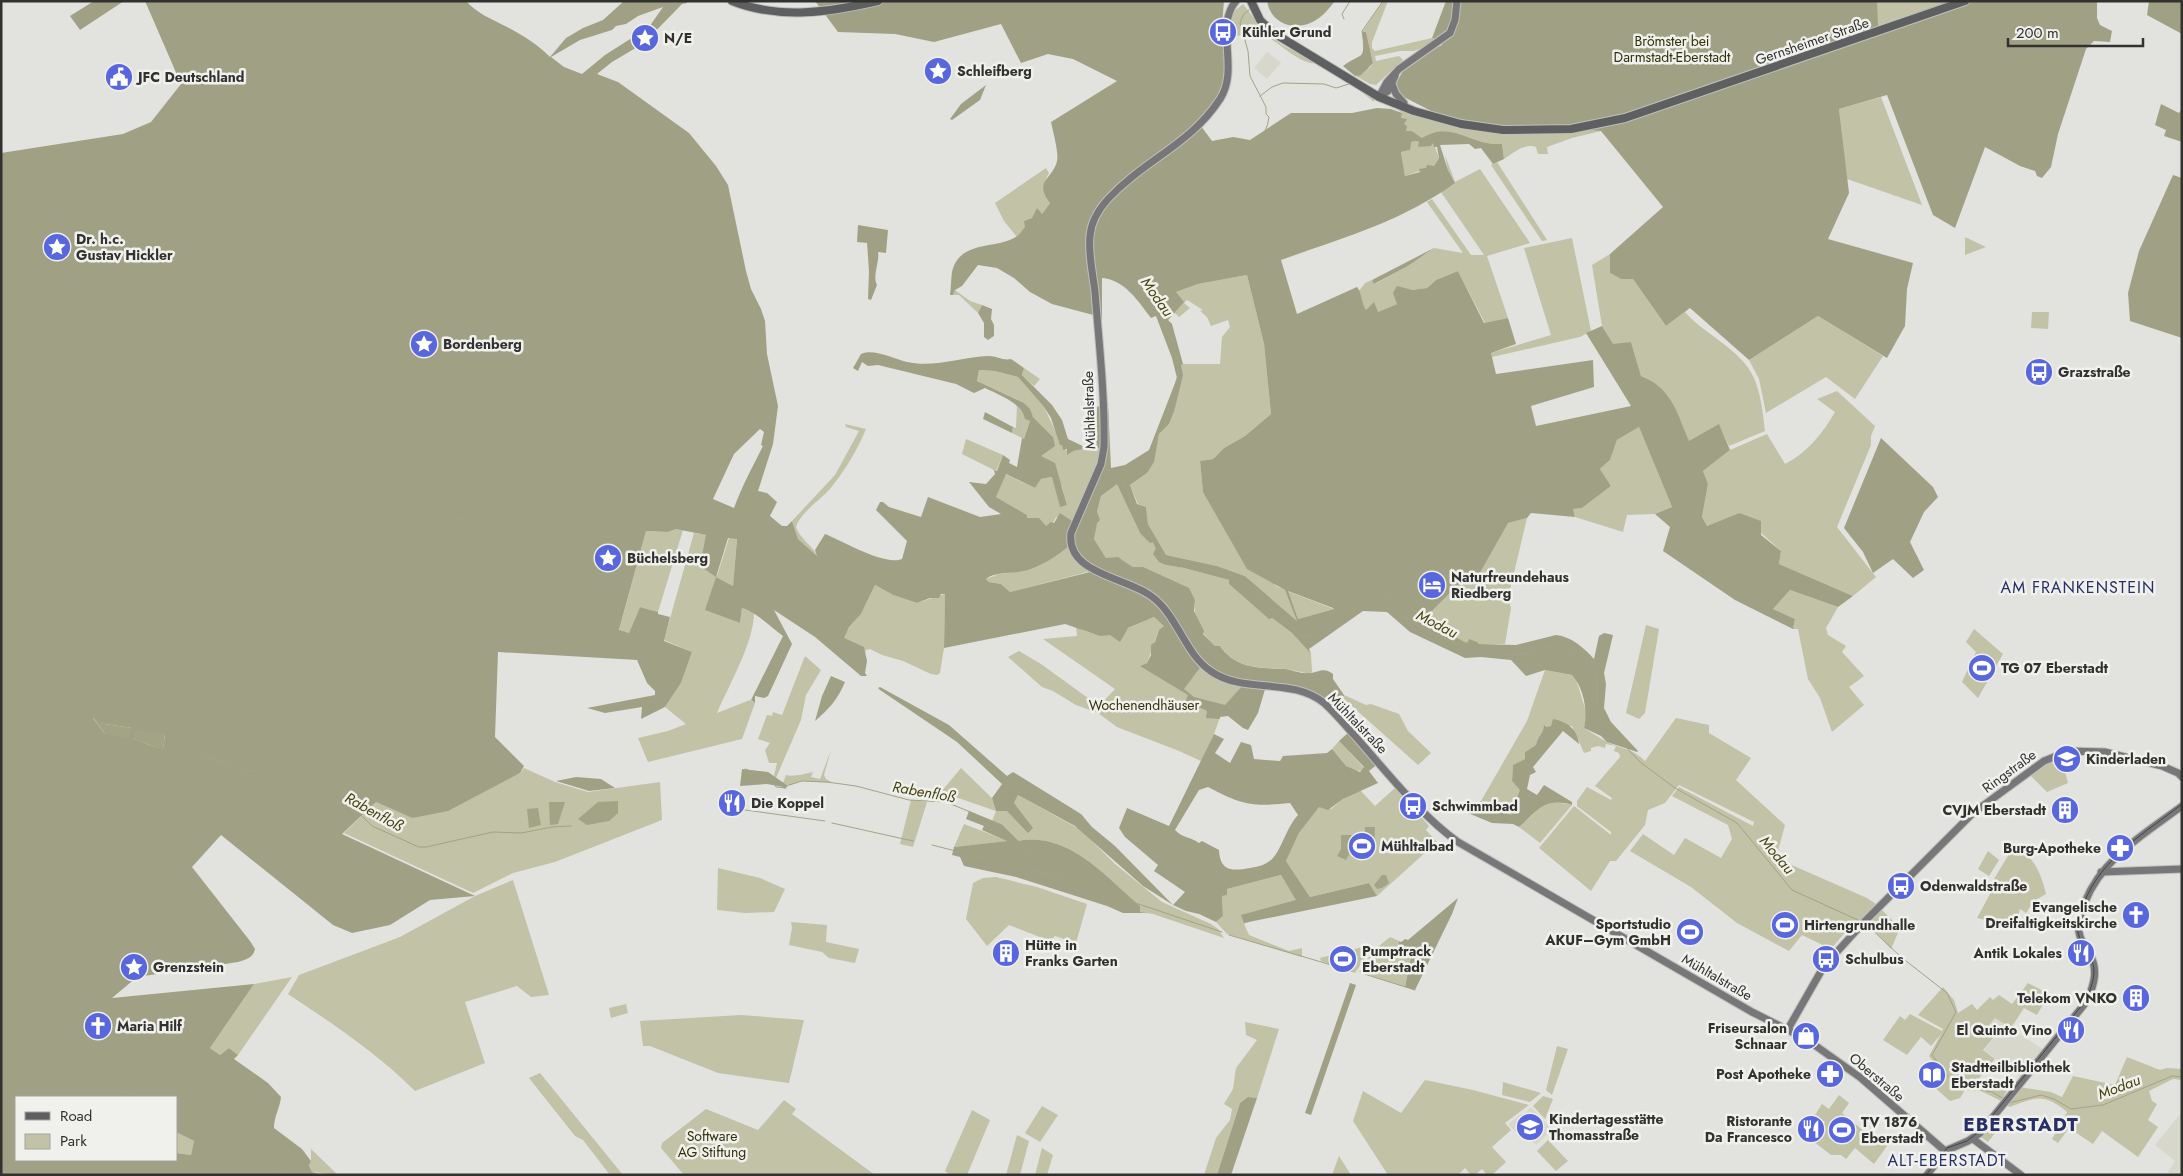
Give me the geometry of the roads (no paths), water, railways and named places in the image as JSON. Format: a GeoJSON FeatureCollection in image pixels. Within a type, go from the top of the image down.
{"type":"FeatureCollection","features":[{"type":"Feature","properties":{"kind":"main road"},"geometry":{"type":"LineString","coordinates":[[732,1],[774,11],[801,13],[824,12],[878,1]]}},
{"type":"Feature","properties":{"kind":"main road","name":"Gernsheimer Straße"},"geometry":{"type":"LineString","coordinates":[[1340,70],[1382,95],[1432,116],[1462,124],[1503,130],[1571,129],[1602,123],[1664,106],[1965,1]]}},
{"type":"Feature","properties":{"kind":"main road"},"geometry":{"type":"LineString","coordinates":[[1254,4],[1262,22],[1272,32],[1340,70]]}},
{"type":"Feature","properties":{"kind":"main road"},"geometry":{"type":"LineString","coordinates":[[1254,4],[1275,28],[1296,39],[1340,70]]}},
{"type":"Feature","properties":{"kind":"main road","name":"Gernsheimer Straße"},"geometry":{"type":"LineString","coordinates":[[1382,95],[1432,116]]}},
{"type":"Feature","properties":{"kind":"street"},"geometry":{"type":"LineString","coordinates":[[1228,16],[1226,8],[1229,1]]}},
{"type":"Feature","properties":{"kind":"street","name":"Mühltalstraße"},"geometry":{"type":"LineString","coordinates":[[1236,1],[1228,16],[1229,75],[1220,99],[1194,132],[1145,166],[1109,198],[1096,214],[1093,222],[1090,245],[1097,316],[1104,447],[1100,464],[1073,528],[1072,547],[1075,556],[1086,565],[1145,591],[1158,601],[1200,661],[1213,673],[1232,680],[1299,690],[1322,701],[1431,819],[1454,839],[1752,1012],[1788,1028]]}},
{"type":"Feature","properties":{"kind":"street"},"geometry":{"type":"LineString","coordinates":[[1382,95],[1387,82],[1399,69],[1450,33],[1455,20],[1457,1]]}},
{"type":"Feature","properties":{"kind":"street"},"geometry":{"type":"LineString","coordinates":[[1382,95],[1392,84],[1399,69]]}},
{"type":"Feature","properties":{"kind":"street"},"geometry":{"type":"LineString","coordinates":[[1392,84],[1396,94],[1404,103]]}},
{"type":"Feature","properties":{"kind":"street","name":"Ringstraße"},"geometry":{"type":"LineString","coordinates":[[1788,1028],[1824,966],[1864,922],[1973,813],[2044,761],[2069,751],[2105,752],[2162,766],[2178,773],[2182,777]]}},
{"type":"Feature","properties":{"kind":"street"},"geometry":{"type":"LineString","coordinates":[[1927,1175],[1945,1150],[1974,1138],[2084,1005],[2095,980],[2094,964],[2080,938],[2079,922],[2094,882],[2114,858],[2182,806]]}},
{"type":"Feature","properties":{"kind":"street"},"geometry":{"type":"LineString","coordinates":[[2101,872],[2182,869]]}},
{"type":"Feature","properties":{"kind":"street","name":"Oberstraße"},"geometry":{"type":"LineString","coordinates":[[1788,1028],[1845,1066],[1945,1150]]}},
{"type":"Feature","properties":{"kind":"street"},"geometry":{"type":"LineString","coordinates":[[1974,1138],[2021,1175]]}},
{"type":"Feature","properties":{"kind":"waterway"},"geometry":{"type":"LineString","coordinates":[[1344,19],[1342,14],[1350,1]]}},
{"type":"Feature","properties":{"kind":"waterway"},"geometry":{"type":"LineString","coordinates":[[1367,59],[1362,31],[1383,1]]}},
{"type":"Feature","properties":{"kind":"waterway","name":"Modau"},"geometry":{"type":"LineString","coordinates":[[1251,8],[1243,15],[1240,23],[1248,51],[1250,76],[1269,117],[1265,131],[1257,139],[1247,144],[1209,148],[1198,153],[1189,163],[1158,166],[1147,173],[1115,204],[1100,241],[1103,246],[1100,251],[1111,264],[1130,275],[1162,317],[1174,345],[1179,371],[1165,423],[1159,432],[1152,451],[1123,480],[1136,512],[1147,527],[1156,548],[1164,558],[1240,578],[1302,636],[1309,636],[1336,618],[1362,605],[1369,596],[1384,592],[1390,594],[1399,613],[1405,618],[1464,649],[1508,655],[1533,653],[1540,648],[1561,645],[1575,652],[1576,656],[1585,661],[1597,676],[1597,705],[1601,720],[1640,762],[1675,788],[1737,823],[1792,890],[1860,921]]}},
{"type":"Feature","properties":{"kind":"waterway"},"geometry":{"type":"LineString","coordinates":[[1358,76],[1368,68],[1368,62]]}},
{"type":"Feature","properties":{"kind":"waterway"},"geometry":{"type":"LineString","coordinates":[[1260,96],[1272,87],[1283,83],[1324,84],[1336,88],[1349,84]]}},
{"type":"Feature","properties":{"kind":"waterway"},"geometry":{"type":"LineString","coordinates":[[411,496],[414,489]]}},
{"type":"Feature","properties":{"kind":"waterway"},"geometry":{"type":"LineString","coordinates":[[412,497],[421,509],[434,516],[465,519]]}},
{"type":"Feature","properties":{"kind":"waterway","name":"Rabenfloß"},"geometry":{"type":"LineString","coordinates":[[175,744],[242,770],[259,771],[302,794],[346,805],[359,813],[372,826],[419,847],[493,832],[521,833],[552,827],[571,826]]}},
{"type":"Feature","properties":{"kind":"waterway","name":"Rabenfloß"},"geometry":{"type":"LineString","coordinates":[[745,769],[756,773],[762,779],[770,777],[776,787],[786,788]]}},
{"type":"Feature","properties":{"kind":"waterway","name":"Rabenfloß"},"geometry":{"type":"LineString","coordinates":[[789,785],[802,781],[827,782],[856,786],[909,800],[946,802],[1002,825],[1033,856],[1064,879],[1222,932]]}},
{"type":"Feature","properties":{"kind":"waterway","name":"Rabenfloß"},"geometry":{"type":"LineString","coordinates":[[738,809],[825,821]]}},
{"type":"Feature","properties":{"kind":"waterway","name":"Rabenfloß"},"geometry":{"type":"LineString","coordinates":[[832,823],[913,841]]}},
{"type":"Feature","properties":{"kind":"waterway","name":"Rabenfloß"},"geometry":{"type":"LineString","coordinates":[[932,845],[1062,878]]}},
{"type":"Feature","properties":{"kind":"waterway","name":"Modau"},"geometry":{"type":"LineString","coordinates":[[1866,924],[1901,957],[1947,993],[1956,1012],[1932,1055],[1954,1084],[1992,1092],[2004,1099]]}},
{"type":"Feature","properties":{"kind":"waterway","name":"Rabenfloß"},"geometry":{"type":"LineString","coordinates":[[1229,935],[1352,971]]}},
{"type":"Feature","properties":{"kind":"waterway","name":"Rabenfloß"},"geometry":{"type":"LineString","coordinates":[[1361,973],[1415,990]]}},
{"type":"Feature","properties":{"kind":"waterway","name":"Modau"},"geometry":{"type":"LineString","coordinates":[[2009,1103],[2041,1095],[2054,1099],[2071,1109],[2103,1105],[2172,1076],[2182,1077]]}},
{"type":"Feature","properties":{"kind":"waterway"},"geometry":{"type":"LineString","coordinates":[[122,1091],[143,1096]]}},
{"type":"Feature","properties":{"kind":"waterway"},"geometry":{"type":"LineString","coordinates":[[178,1113],[237,1140],[252,1157],[286,1175]]}},
{"type":"Feature","properties":{"kind":"tram line"},"geometry":{"type":"LineString","coordinates":[[1926,1175],[1947,1148],[1967,1141],[1980,1131],[2086,1000],[2092,984],[2094,967],[2080,939],[2078,920],[2092,887],[2113,859],[2139,836],[2182,804]]}},
{"type":"Feature","properties":{"kind":"place","name":"Kühler Grund"},"geometry":{"type":"Point","coordinates":[1223,32]}},
{"type":"Feature","properties":{"kind":"place","name":"N/E"},"geometry":{"type":"Point","coordinates":[645,38]}},
{"type":"Feature","properties":{"kind":"place","name":"Schleifberg"},"geometry":{"type":"Point","coordinates":[938,71]}},
{"type":"Feature","properties":{"kind":"place","name":"JFC Deutschland"},"geometry":{"type":"Point","coordinates":[119,77]}},
{"type":"Feature","properties":{"kind":"place","name":"Dr. h.c. Gustav Hickler"},"geometry":{"type":"Point","coordinates":[57,247]}},
{"type":"Feature","properties":{"kind":"place","name":"Bordenberg"},"geometry":{"type":"Point","coordinates":[424,344]}},
{"type":"Feature","properties":{"kind":"place","name":"Grazstraße"},"geometry":{"type":"Point","coordinates":[2039,372]}},
{"type":"Feature","properties":{"kind":"place","name":"Büchelsberg"},"geometry":{"type":"Point","coordinates":[608,558]}},
{"type":"Feature","properties":{"kind":"place","name":"Naturfreundehaus Riedberg"},"geometry":{"type":"Point","coordinates":[1432,585]}},
{"type":"Feature","properties":{"kind":"place","name":"TG 07 Eberstadt"},"geometry":{"type":"Point","coordinates":[1982,668]}},
{"type":"Feature","properties":{"kind":"place","name":"Kinderladen"},"geometry":{"type":"Point","coordinates":[2067,759]}},
{"type":"Feature","properties":{"kind":"place","name":"Die Koppel"},"geometry":{"type":"Point","coordinates":[732,803]}},
{"type":"Feature","properties":{"kind":"place","name":"Schwimmbad"},"geometry":{"type":"Point","coordinates":[1413,806]}},
{"type":"Feature","properties":{"kind":"place","name":"CVJM Eberstadt"},"geometry":{"type":"Point","coordinates":[2065,810]}},
{"type":"Feature","properties":{"kind":"place","name":"Mühltalbad"},"geometry":{"type":"Point","coordinates":[1362,846]}},
{"type":"Feature","properties":{"kind":"place","name":"Burg-Apotheke"},"geometry":{"type":"Point","coordinates":[2120,848]}},
{"type":"Feature","properties":{"kind":"place","name":"Odenwaldstraße"},"geometry":{"type":"Point","coordinates":[1901,886]}},
{"type":"Feature","properties":{"kind":"place","name":"Evangelische Dreifaltigkeitskirche"},"geometry":{"type":"Point","coordinates":[2136,915]}},
{"type":"Feature","properties":{"kind":"place","name":"Hirtengrundhalle"},"geometry":{"type":"Point","coordinates":[1785,925]}},
{"type":"Feature","properties":{"kind":"place","name":"Sportstudio AKUF–Gym GmbH"},"geometry":{"type":"Point","coordinates":[1690,932]}},
{"type":"Feature","properties":{"kind":"place","name":"Hütte in Franks Garten"},"geometry":{"type":"Point","coordinates":[1006,953]}},
{"type":"Feature","properties":{"kind":"place","name":"Antik Lokales"},"geometry":{"type":"Point","coordinates":[2081,953]}},
{"type":"Feature","properties":{"kind":"place","name":"Pumptrack Eberstadt"},"geometry":{"type":"Point","coordinates":[1343,959]}},
{"type":"Feature","properties":{"kind":"place","name":"Schulbus"},"geometry":{"type":"Point","coordinates":[1826,959]}},
{"type":"Feature","properties":{"kind":"place","name":"Grenzstein"},"geometry":{"type":"Point","coordinates":[134,967]}},
{"type":"Feature","properties":{"kind":"place","name":"Telekom VNKO"},"geometry":{"type":"Point","coordinates":[2136,998]}},
{"type":"Feature","properties":{"kind":"place","name":"Maria Hilf"},"geometry":{"type":"Point","coordinates":[98,1026]}},
{"type":"Feature","properties":{"kind":"place","name":"El Quinto Vino"},"geometry":{"type":"Point","coordinates":[2071,1030]}},
{"type":"Feature","properties":{"kind":"place","name":"Friseursalon Schnaar"},"geometry":{"type":"Point","coordinates":[1806,1036]}},
{"type":"Feature","properties":{"kind":"place","name":"Post Apotheke"},"geometry":{"type":"Point","coordinates":[1830,1074]}},
{"type":"Feature","properties":{"kind":"place","name":"Stadtteilbibliothek Eberstadt"},"geometry":{"type":"Point","coordinates":[1932,1075]}},
{"type":"Feature","properties":{"kind":"place","name":"Kindertagesstätte Thomasstraße"},"geometry":{"type":"Point","coordinates":[1530,1127]}},
{"type":"Feature","properties":{"kind":"place","name":"Ristorante Da Francesco"},"geometry":{"type":"Point","coordinates":[1811,1129]}},
{"type":"Feature","properties":{"kind":"place","name":"TV 1876 Eberstadt"},"geometry":{"type":"Point","coordinates":[1842,1130]}},
{"type":"Feature","properties":{"kind":"district","name":"AM FRANKENSTEIN"},"geometry":{"type":"Point","coordinates":[2078,587]}},
{"type":"Feature","properties":{"kind":"district","name":"EBERSTADT"},"geometry":{"type":"Point","coordinates":[2021,1124]}},
{"type":"Feature","properties":{"kind":"district","name":"ALT-EBERSTADT"},"geometry":{"type":"Point","coordinates":[1947,1160]}},
{"type":"Feature","properties":{"kind":"park label","name":"Brömster bei Darmstadt-Eberstadt"},"geometry":{"type":"Point","coordinates":[1672,49]}},
{"type":"Feature","properties":{"kind":"park label","name":"Wochenendhäuser"},"geometry":{"type":"Point","coordinates":[1144,705]}},
{"type":"Feature","properties":{"kind":"park label","name":"Software AG Stiftung"},"geometry":{"type":"Point","coordinates":[712,1144]}}]}
